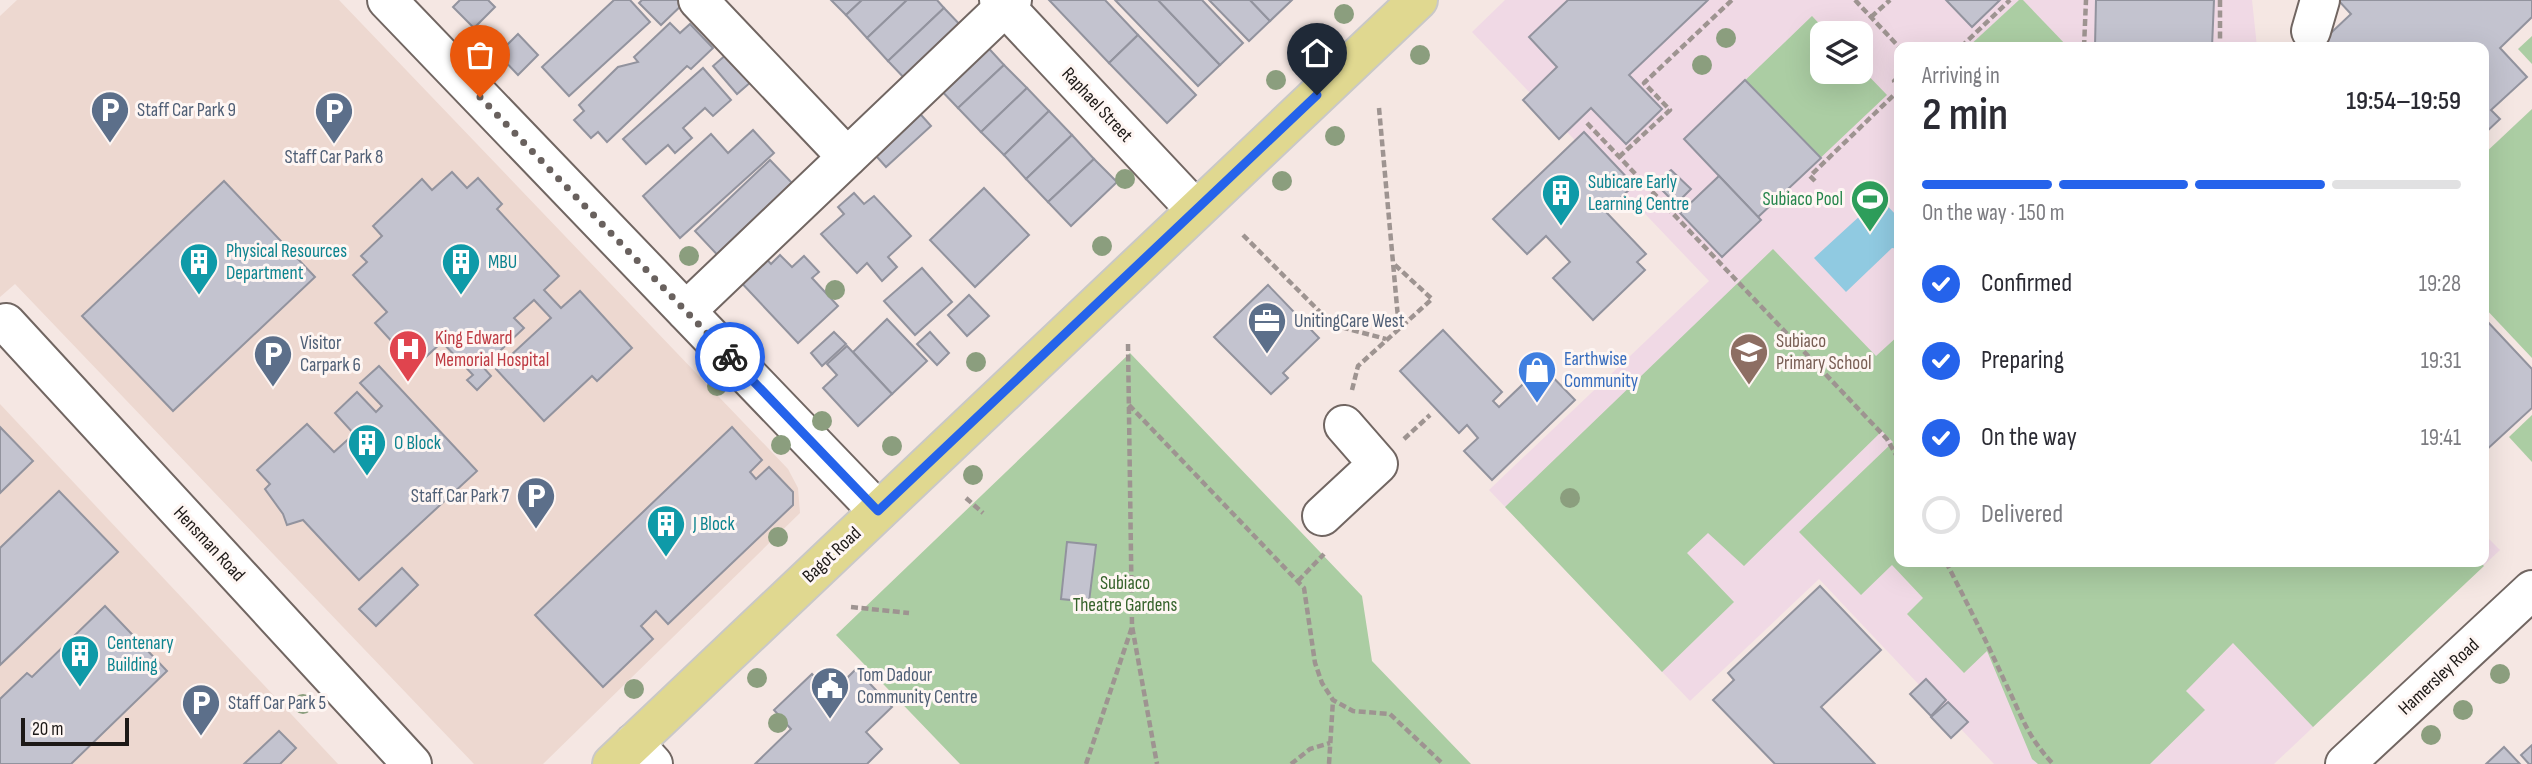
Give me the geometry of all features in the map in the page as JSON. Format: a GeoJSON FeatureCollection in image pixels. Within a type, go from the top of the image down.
{"type":"FeatureCollection","features":[{"type":"Feature","properties":{"kind":"main road","name":"Bagot Road"},"geometry":{"type":"LineString","coordinates":[[633,757],[878,511],[1418,0]]}},
{"type":"Feature","properties":{"kind":"street"},"geometry":{"type":"LineString","coordinates":[[387,0],[878,511]]}},
{"type":"Feature","properties":{"kind":"street"},"geometry":{"type":"LineString","coordinates":[[698,0],[848,157]]}},
{"type":"Feature","properties":{"kind":"street"},"geometry":{"type":"LineString","coordinates":[[686,311],[1005,2]]}},
{"type":"Feature","properties":{"kind":"street","name":"Raphael Street"},"geometry":{"type":"LineString","coordinates":[[1005,2],[1195,209]]}},
{"type":"Feature","properties":{"kind":"street","name":"Hensman Road"},"geometry":{"type":"LineString","coordinates":[[6,323],[412,764]]}},
{"type":"Feature","properties":{"kind":"street"},"geometry":{"type":"LineString","coordinates":[[1325,533],[1378,464],[1344,425]]}},
{"type":"Feature","properties":{"kind":"street","name":"Hamersley Road"},"geometry":{"type":"LineString","coordinates":[[2345,764],[2532,590]]}},
{"type":"Feature","properties":{"kind":"path"},"geometry":{"type":"LineString","coordinates":[[1619,157],[1670,110],[1644,83],[1732,0]]}},
{"type":"Feature","properties":{"kind":"path"},"geometry":{"type":"LineString","coordinates":[[1855,0],[1894,42]]}},
{"type":"Feature","properties":{"kind":"path"},"geometry":{"type":"LineString","coordinates":[[1871,17],[1889,0]]}},
{"type":"Feature","properties":{"kind":"path"},"geometry":{"type":"LineString","coordinates":[[1966,42],[2010,0]]}},
{"type":"Feature","properties":{"kind":"path"},"geometry":{"type":"LineString","coordinates":[[2084,42],[2086,0]]}},
{"type":"Feature","properties":{"kind":"path"},"geometry":{"type":"LineString","coordinates":[[2220,0],[2220,42]]}},
{"type":"Feature","properties":{"kind":"path"},"geometry":{"type":"LineString","coordinates":[[1815,181],[1810,176],[1894,93]]}},
{"type":"Feature","properties":{"kind":"path"},"geometry":{"type":"LineString","coordinates":[[1379,108],[1399,329]]}},
{"type":"Feature","properties":{"kind":"path"},"geometry":{"type":"LineString","coordinates":[[1587,123],[1887,439],[1894,451]]}},
{"type":"Feature","properties":{"kind":"path"},"geometry":{"type":"LineString","coordinates":[[1243,235],[1333,326],[1387,340]]}},
{"type":"Feature","properties":{"kind":"path"},"geometry":{"type":"LineString","coordinates":[[1344,425],[1358,366],[1432,299],[1393,263]]}},
{"type":"Feature","properties":{"kind":"path"},"geometry":{"type":"LineString","coordinates":[[1128,344],[1132,626],[1157,764]]}},
{"type":"Feature","properties":{"kind":"path"},"geometry":{"type":"LineString","coordinates":[[1129,405],[1304,588],[1315,663],[1322,683],[1333,700],[1353,711],[1390,714],[1443,764]]}},
{"type":"Feature","properties":{"kind":"path"},"geometry":{"type":"LineString","coordinates":[[966,498],[983,513]]}},
{"type":"Feature","properties":{"kind":"path"},"geometry":{"type":"LineString","coordinates":[[1298,581],[1325,533]]}},
{"type":"Feature","properties":{"kind":"path"},"geometry":{"type":"LineString","coordinates":[[1948,567],[2027,731],[2053,764]]}},
{"type":"Feature","properties":{"kind":"path"},"geometry":{"type":"LineString","coordinates":[[851,607],[909,613]]}},
{"type":"Feature","properties":{"kind":"path"},"geometry":{"type":"LineString","coordinates":[[1086,764],[1132,626]]}},
{"type":"Feature","properties":{"kind":"path"},"geometry":{"type":"LineString","coordinates":[[1329,764],[1333,700]]}},
{"type":"Feature","properties":{"kind":"path"},"geometry":{"type":"LineString","coordinates":[[1291,764],[1310,749],[1330,743]]}},
{"type":"Feature","properties":{"kind":"shaded area","name":"King Edward Memorial Hospital"},"geometry":{"type":"Polygon","coordinates":[[[17,0],[339,0],[788,469],[798,488],[800,513],[543,764],[474,764],[15,284],[0,297],[0,16],[17,0]]]}},
{"type":"Feature","properties":{"kind":"shaded area","name":"Subiaco Primary School"},"geometry":{"type":"Polygon","coordinates":[[[1505,0],[2252,0],[2256,42],[1894,42],[1894,567],[2482,567],[2274,764],[1994,764],[1819,579],[1690,701],[1489,490],[1709,281],[1472,32],[1505,0]]]}},
{"type":"Feature","properties":{"kind":"shaded area"},"geometry":{"type":"Polygon","coordinates":[[[0,404],[338,764],[0,764],[0,404]]]}},
{"type":"Feature","properties":{"kind":"shaded area","name":"Subiaco Primary School"},"geometry":{"type":"Polygon","coordinates":[[[2489,539],[2500,550],[2489,560],[2489,539]]]}},
{"type":"Feature","properties":{"kind":"green space"},"geometry":{"type":"Polygon","coordinates":[[[2019,0],[2023,0],[2063,42],[1973,42],[2019,0]]]}},
{"type":"Feature","properties":{"kind":"green space"},"geometry":{"type":"Polygon","coordinates":[[[1812,16],[1817,21],[1810,21],[1810,84],[1873,84],[1873,80],[1887,95],[1758,217],[1684,139],[1812,16]]]}},
{"type":"Feature","properties":{"kind":"green space"},"geometry":{"type":"Polygon","coordinates":[[[2532,36],[2532,64],[2518,49],[2532,36]]]}},
{"type":"Feature","properties":{"kind":"green space"},"geometry":{"type":"Polygon","coordinates":[[[2532,109],[2532,358],[2489,312],[2489,149],[2532,109]]]}},
{"type":"Feature","properties":{"kind":"green space"},"geometry":{"type":"Polygon","coordinates":[[[1773,249],[1876,356],[1894,340],[1894,567],[2483,567],[2313,727],[2233,643],[2186,691],[2205,710],[2150,764],[2038,764],[2032,759],[1987,651],[1964,673],[1907,614],[1923,598],[1892,565],[1861,595],[1799,532],[1893,442],[1882,431],[1744,566],[1708,533],[1687,553],[1734,602],[1662,672],[1505,507],[1773,249]]]}},
{"type":"Feature","properties":{"kind":"green space","name":"Subiaco Theatre Gardens"},"geometry":{"type":"Polygon","coordinates":[[[1130,353],[1362,596],[1372,661],[1471,764],[960,764],[836,635],[1130,353]]]}},
{"type":"Feature","properties":{"kind":"green space"},"geometry":{"type":"Polygon","coordinates":[[[2532,415],[2532,462],[2509,437],[2532,415]]]}},
{"type":"Feature","properties":{"kind":"water","name":"Subiaco Pool"},"geometry":{"type":"Polygon","coordinates":[[[1872,190],[1894,213],[1894,248],[1846,292],[1814,258],[1862,214],[1861,202],[1872,190]]]}},
{"type":"Feature","properties":{"kind":"building"},"geometry":{"type":"Polygon","coordinates":[[[460,0],[488,0],[495,7],[474,28],[453,7],[460,0]]]}},
{"type":"Feature","properties":{"kind":"building"},"geometry":{"type":"Polygon","coordinates":[[[614,0],[630,0],[650,22],[569,96],[542,67],[614,0]]]}},
{"type":"Feature","properties":{"kind":"building"},"geometry":{"type":"Polygon","coordinates":[[[642,0],[687,0],[661,25],[639,3],[642,0]]]}},
{"type":"Feature","properties":{"kind":"building"},"geometry":{"type":"Polygon","coordinates":[[[831,0],[862,0],[846,15],[831,0]]]}},
{"type":"Feature","properties":{"kind":"building"},"geometry":{"type":"Polygon","coordinates":[[[862,0],[907,0],[867,38],[846,15],[862,0]]]}},
{"type":"Feature","properties":{"kind":"building"},"geometry":{"type":"Polygon","coordinates":[[[907,0],[937,0],[944,8],[888,61],[867,38],[907,0]]]}},
{"type":"Feature","properties":{"kind":"building"},"geometry":{"type":"Polygon","coordinates":[[[1049,0],[1105,0],[1138,35],[1109,63],[1049,0]]]}},
{"type":"Feature","properties":{"kind":"building"},"geometry":{"type":"Polygon","coordinates":[[[1115,0],[1158,0],[1220,65],[1198,86],[1115,0]]]}},
{"type":"Feature","properties":{"kind":"building"},"geometry":{"type":"Polygon","coordinates":[[[1158,0],[1202,0],[1243,43],[1220,65],[1158,0]]]}},
{"type":"Feature","properties":{"kind":"building"},"geometry":{"type":"Polygon","coordinates":[[[1209,0],[1250,0],[1270,21],[1249,41],[1209,0]]]}},
{"type":"Feature","properties":{"kind":"building"},"geometry":{"type":"Polygon","coordinates":[[[1250,0],[1292,0],[1270,21],[1250,0]]]}},
{"type":"Feature","properties":{"kind":"building"},"geometry":{"type":"Polygon","coordinates":[[[1568,0],[1708,0],[1629,75],[1662,109],[1626,144],[1591,108],[1559,139],[1523,100],[1557,67],[1529,37],[1568,0]]]}},
{"type":"Feature","properties":{"kind":"building"},"geometry":{"type":"Polygon","coordinates":[[[1946,0],[2000,0],[1972,27],[1946,0]]]}},
{"type":"Feature","properties":{"kind":"building"},"geometry":{"type":"Polygon","coordinates":[[[2096,0],[2214,0],[2212,42],[2095,42],[2096,0]]]}},
{"type":"Feature","properties":{"kind":"building"},"geometry":{"type":"Polygon","coordinates":[[[2338,0],[2532,0],[2532,17],[2500,48],[2527,77],[2491,110],[2500,119],[2489,129],[2489,42],[2321,42],[2351,14],[2338,0]]]}},
{"type":"Feature","properties":{"kind":"building"},"geometry":{"type":"Polygon","coordinates":[[[944,8],[965,30],[909,83],[888,61],[944,8]]]}},
{"type":"Feature","properties":{"kind":"building"},"geometry":{"type":"Polygon","coordinates":[[[670,23],[680,33],[690,24],[713,48],[691,69],[687,66],[607,142],[598,132],[591,138],[574,120],[584,111],[579,105],[618,67],[638,62],[634,57],[670,23]]]}},
{"type":"Feature","properties":{"kind":"building"},"geometry":{"type":"Polygon","coordinates":[[[518,34],[538,55],[518,75],[498,54],[518,34]]]}},
{"type":"Feature","properties":{"kind":"building"},"geometry":{"type":"Polygon","coordinates":[[[1138,35],[1196,95],[1167,123],[1109,63],[1138,35]]]}},
{"type":"Feature","properties":{"kind":"building"},"geometry":{"type":"Polygon","coordinates":[[[982,41],[1004,65],[958,108],[936,85],[982,41]]]}},
{"type":"Feature","properties":{"kind":"building"},"geometry":{"type":"Polygon","coordinates":[[[735,47],[759,75],[737,94],[713,66],[735,47]]]}},
{"type":"Feature","properties":{"kind":"building"},"geometry":{"type":"Polygon","coordinates":[[[1004,65],[1027,88],[981,132],[958,108],[1004,65]]]}},
{"type":"Feature","properties":{"kind":"building"},"geometry":{"type":"Polygon","coordinates":[[[703,68],[731,100],[713,116],[705,108],[683,128],[692,138],[675,153],[668,145],[646,164],[623,139],[703,68]]]}},
{"type":"Feature","properties":{"kind":"building"},"geometry":{"type":"Polygon","coordinates":[[[1745,80],[1821,158],[1758,217],[1684,139],[1745,80]]]}},
{"type":"Feature","properties":{"kind":"building"},"geometry":{"type":"Polygon","coordinates":[[[1027,88],[1049,111],[1004,155],[981,132],[1027,88]]]}},
{"type":"Feature","properties":{"kind":"building"},"geometry":{"type":"Polygon","coordinates":[[[914,107],[931,126],[886,167],[869,148],[914,107]]]}},
{"type":"Feature","properties":{"kind":"building"},"geometry":{"type":"Polygon","coordinates":[[[1049,111],[1072,135],[1026,179],[1004,155],[1049,111]]]}},
{"type":"Feature","properties":{"kind":"building"},"geometry":{"type":"Polygon","coordinates":[[[753,130],[774,153],[680,238],[643,196],[711,134],[728,153],[753,130]]]}},
{"type":"Feature","properties":{"kind":"building","name":"Subicare Early Learning Centre"},"geometry":{"type":"Polygon","coordinates":[[[1584,132],[1634,185],[1606,212],[1646,254],[1637,262],[1645,270],[1593,320],[1553,278],[1570,262],[1546,236],[1527,254],[1493,219],[1584,132]]]}},
{"type":"Feature","properties":{"kind":"building"},"geometry":{"type":"Polygon","coordinates":[[[1072,135],[1094,159],[1048,202],[1026,179],[1072,135]]]}},
{"type":"Feature","properties":{"kind":"building"},"geometry":{"type":"Polygon","coordinates":[[[1094,159],[1117,182],[1071,226],[1048,202],[1094,159]]]}},
{"type":"Feature","properties":{"kind":"building"},"geometry":{"type":"Polygon","coordinates":[[[770,160],[793,184],[725,263],[695,231],[770,160]]]}},
{"type":"Feature","properties":{"kind":"building"},"geometry":{"type":"Polygon","coordinates":[[[1671,170],[1691,189],[1676,204],[1656,184],[1671,170]]]}},
{"type":"Feature","properties":{"kind":"building","name":"MBU"},"geometry":{"type":"Polygon","coordinates":[[[452,172],[467,188],[478,178],[502,204],[497,209],[559,276],[544,290],[561,308],[580,291],[632,348],[597,381],[592,376],[544,421],[496,369],[551,318],[534,300],[514,318],[524,328],[483,367],[491,376],[477,390],[467,380],[473,375],[442,342],[415,367],[375,323],[387,312],[353,275],[367,262],[361,256],[382,236],[373,226],[422,179],[432,190],[452,172]]]}},
{"type":"Feature","properties":{"kind":"building"},"geometry":{"type":"Polygon","coordinates":[[[1719,176],[1761,220],[1722,257],[1680,213],[1719,176]]]}},
{"type":"Feature","properties":{"kind":"building","name":"Physical Resources Department"},"geometry":{"type":"Polygon","coordinates":[[[224,181],[315,277],[173,411],[82,316],[224,181]]]}},
{"type":"Feature","properties":{"kind":"building"},"geometry":{"type":"Polygon","coordinates":[[[984,188],[1029,235],[975,287],[930,240],[984,188]]]}},
{"type":"Feature","properties":{"kind":"building"},"geometry":{"type":"Polygon","coordinates":[[[854,193],[864,204],[874,196],[911,236],[888,257],[897,267],[882,281],[867,263],[857,273],[821,234],[844,214],[838,207],[854,193]]]}},
{"type":"Feature","properties":{"kind":"building"},"geometry":{"type":"Polygon","coordinates":[[[761,253],[771,264],[780,255],[792,267],[804,256],[819,272],[812,278],[838,306],[798,343],[736,277],[761,253]]]}},
{"type":"Feature","properties":{"kind":"building"},"geometry":{"type":"Polygon","coordinates":[[[922,268],[952,302],[915,335],[884,301],[922,268]]]}},
{"type":"Feature","properties":{"kind":"building","name":"UnitingCare West"},"geometry":{"type":"Polygon","coordinates":[[[1268,285],[1319,338],[1283,373],[1288,378],[1271,394],[1214,337],[1268,285]]]}},
{"type":"Feature","properties":{"kind":"building"},"geometry":{"type":"Polygon","coordinates":[[[969,295],[989,316],[967,336],[948,315],[969,295]]]}},
{"type":"Feature","properties":{"kind":"building"},"geometry":{"type":"Polygon","coordinates":[[[887,319],[927,361],[892,394],[853,352],[887,319]]]}},
{"type":"Feature","properties":{"kind":"building"},"geometry":{"type":"Polygon","coordinates":[[[2489,323],[2532,369],[2532,408],[2489,447],[2489,323]]]}},
{"type":"Feature","properties":{"kind":"building","name":"Earthwise Community"},"geometry":{"type":"Polygon","coordinates":[[[1443,330],[1502,392],[1493,401],[1499,407],[1542,366],[1575,400],[1492,480],[1464,451],[1478,438],[1467,425],[1459,433],[1400,371],[1443,330]]]}},
{"type":"Feature","properties":{"kind":"building"},"geometry":{"type":"Polygon","coordinates":[[[834,332],[846,344],[822,366],[811,353],[834,332]]]}},
{"type":"Feature","properties":{"kind":"building"},"geometry":{"type":"Polygon","coordinates":[[[930,332],[949,353],[937,365],[917,344],[930,332]]]}},
{"type":"Feature","properties":{"kind":"building"},"geometry":{"type":"Polygon","coordinates":[[[847,346],[892,394],[858,426],[823,388],[837,375],[827,364],[847,346]]]}},
{"type":"Feature","properties":{"kind":"building","name":"O Block"},"geometry":{"type":"Polygon","coordinates":[[[379,366],[477,471],[359,580],[303,520],[287,525],[283,514],[265,489],[270,484],[257,470],[307,424],[334,452],[354,434],[335,413],[357,392],[376,412],[382,406],[360,383],[379,366]]]}},
{"type":"Feature","properties":{"kind":"building"},"geometry":{"type":"Polygon","coordinates":[[[0,427],[33,461],[0,493],[0,427]]]}},
{"type":"Feature","properties":{"kind":"building","name":"J Block"},"geometry":{"type":"Polygon","coordinates":[[[732,427],[762,460],[750,472],[756,479],[769,467],[793,492],[793,505],[668,624],[656,611],[641,626],[653,639],[603,687],[535,615],[732,427]]]}},
{"type":"Feature","properties":{"kind":"building"},"geometry":{"type":"Polygon","coordinates":[[[59,491],[118,552],[0,665],[0,548],[59,491]]]}},
{"type":"Feature","properties":{"kind":"building"},"geometry":{"type":"Polygon","coordinates":[[[1067,542],[1096,545],[1089,602],[1061,599],[1067,542]]]}},
{"type":"Feature","properties":{"kind":"building"},"geometry":{"type":"Polygon","coordinates":[[[402,568],[418,585],[376,626],[359,609],[402,568]]]}},
{"type":"Feature","properties":{"kind":"building"},"geometry":{"type":"Polygon","coordinates":[[[1820,586],[1881,650],[1821,707],[1875,764],[1775,764],[1713,700],[1734,680],[1728,673],[1820,586]]]}},
{"type":"Feature","properties":{"kind":"building","name":"Centenary Building"},"geometry":{"type":"Polygon","coordinates":[[[105,606],[167,671],[71,764],[0,764],[0,699],[27,673],[32,677],[105,606]]]}},
{"type":"Feature","properties":{"kind":"building","name":"Tom Dadour Community Centre"},"geometry":{"type":"Polygon","coordinates":[[[856,669],[892,707],[866,732],[882,749],[867,764],[755,764],[791,729],[774,710],[812,674],[831,694],[856,669]]]}},
{"type":"Feature","properties":{"kind":"building"},"geometry":{"type":"Polygon","coordinates":[[[1926,679],[1946,700],[1931,716],[1910,694],[1926,679]]]}},
{"type":"Feature","properties":{"kind":"building"},"geometry":{"type":"Polygon","coordinates":[[[1948,702],[1968,722],[1951,738],[1931,717],[1948,702]]]}},
{"type":"Feature","properties":{"kind":"building"},"geometry":{"type":"Polygon","coordinates":[[[279,731],[296,748],[280,764],[244,764],[279,731]]]}},
{"type":"Feature","properties":{"kind":"building"},"geometry":{"type":"Polygon","coordinates":[[[2532,745],[2532,764],[2529,764],[2521,755],[2532,745]]]}},
{"type":"Feature","properties":{"kind":"building"},"geometry":{"type":"Polygon","coordinates":[[[2504,747],[2520,764],[2486,764],[2504,747]]]}},
{"type":"Feature","properties":{"kind":"way so far"},"geometry":{"type":"LineString","coordinates":[[480,97],[730,357]]}},
{"type":"Feature","properties":{"kind":"place","name":"Staff Car Park 9"},"geometry":{"type":"Point","coordinates":[110,144]}},
{"type":"Feature","properties":{"kind":"place","name":"Staff Car Park 8"},"geometry":{"type":"Point","coordinates":[334,145]}},
{"type":"Feature","properties":{"kind":"place","name":"Subicare Early Learning Centre"},"geometry":{"type":"Point","coordinates":[1561,227]}},
{"type":"Feature","properties":{"kind":"place","name":"Subiaco Pool"},"geometry":{"type":"Point","coordinates":[1870,233]}},
{"type":"Feature","properties":{"kind":"place","name":"Physical Resources Department"},"geometry":{"type":"Point","coordinates":[199,296]}},
{"type":"Feature","properties":{"kind":"place","name":"MBU"},"geometry":{"type":"Point","coordinates":[461,296]}},
{"type":"Feature","properties":{"kind":"place","name":"UnitingCare West"},"geometry":{"type":"Point","coordinates":[1267,355]}},
{"type":"Feature","properties":{"kind":"place","name":"King Edward Memorial Hospital"},"geometry":{"type":"Point","coordinates":[408,383]}},
{"type":"Feature","properties":{"kind":"place","name":"Subiaco Primary School"},"geometry":{"type":"Point","coordinates":[1749,386]}},
{"type":"Feature","properties":{"kind":"place","name":"Visitor Carpark 6"},"geometry":{"type":"Point","coordinates":[273,388]}},
{"type":"Feature","properties":{"kind":"place","name":"Earthwise Community"},"geometry":{"type":"Point","coordinates":[1537,404]}},
{"type":"Feature","properties":{"kind":"place","name":"O Block"},"geometry":{"type":"Point","coordinates":[367,477]}},
{"type":"Feature","properties":{"kind":"place","name":"Staff Car Park 7"},"geometry":{"type":"Point","coordinates":[536,530]}},
{"type":"Feature","properties":{"kind":"place","name":"J Block"},"geometry":{"type":"Point","coordinates":[666,558]}},
{"type":"Feature","properties":{"kind":"place","name":"Centenary Building"},"geometry":{"type":"Point","coordinates":[80,688]}},
{"type":"Feature","properties":{"kind":"place","name":"Tom Dadour Community Centre"},"geometry":{"type":"Point","coordinates":[830,720]}},
{"type":"Feature","properties":{"kind":"place","name":"Staff Car Park 5"},"geometry":{"type":"Point","coordinates":[201,737]}},
{"type":"Feature","properties":{"kind":"route"},"geometry":{"type":"LineString","coordinates":[[730,357],[878,511],[1317,95]]}}]}
